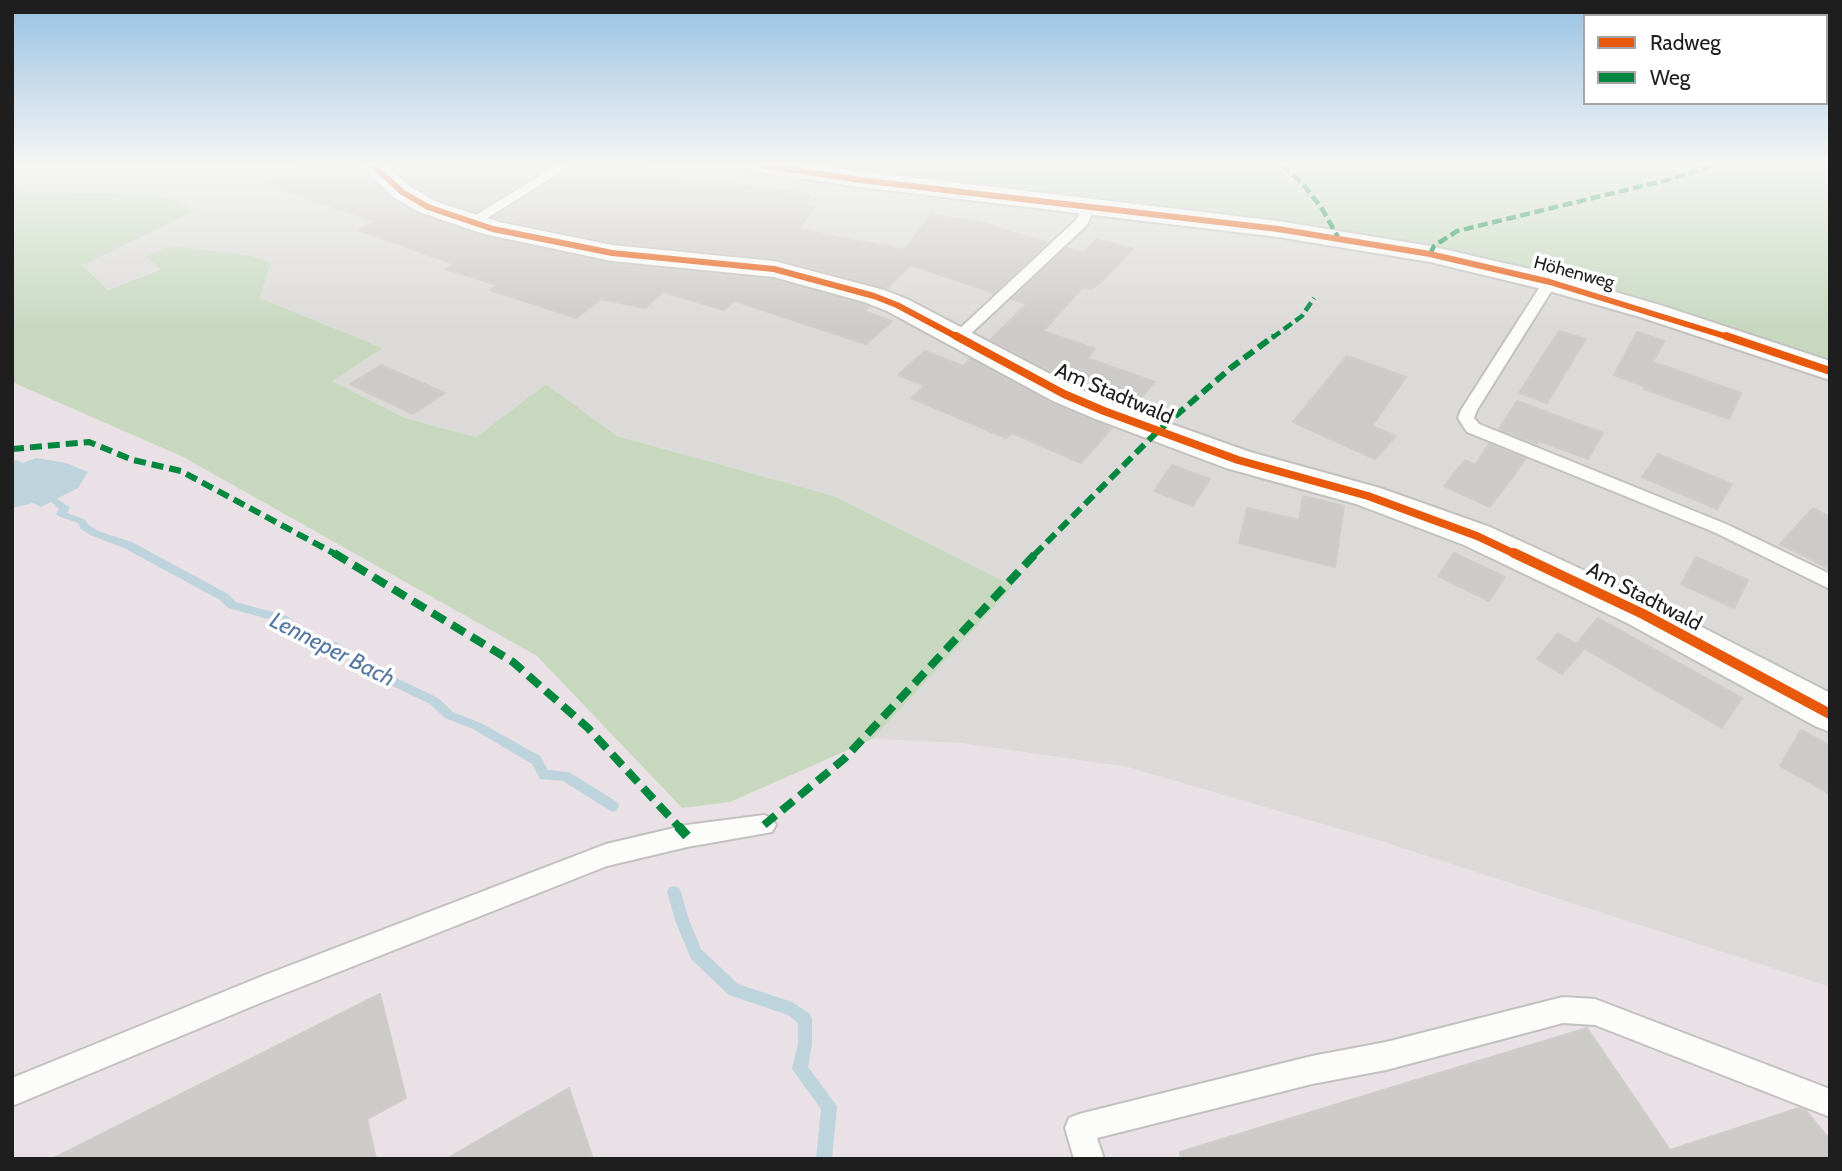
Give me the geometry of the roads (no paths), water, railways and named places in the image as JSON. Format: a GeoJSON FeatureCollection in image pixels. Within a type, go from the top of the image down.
{"type":"FeatureCollection","features":[{"type":"Feature","properties":{"kind":"street","name":"Am Stadtwald"},"geometry":{"type":"LineString","coordinates":[[464,220],[520,235],[612,253],[745,265],[813,277],[897,305],[1064,394],[1157,432],[1238,460],[1368,496],[1477,536],[1643,614],[1830,714]]}},
{"type":"Feature","properties":{"kind":"street","name":"Höhenweg"},"geometry":{"type":"LineString","coordinates":[[1194,220],[1354,239],[1462,260],[1550,282],[1701,327],[1830,371]]}},
{"type":"Feature","properties":{"kind":"lane"},"geometry":{"type":"LineString","coordinates":[[471,222],[475,220]]}},
{"type":"Feature","properties":{"kind":"lane"},"geometry":{"type":"LineString","coordinates":[[959,337],[1083,220]]}},
{"type":"Feature","properties":{"kind":"lane"},"geometry":{"type":"LineString","coordinates":[[1550,282],[1469,410],[1466,418],[1473,428],[1720,528],[1830,582]]}},
{"type":"Feature","properties":{"kind":"lane"},"geometry":{"type":"LineString","coordinates":[[12,1092],[265,988],[606,855],[687,836],[764,825]]}},
{"type":"Feature","properties":{"kind":"lane"},"geometry":{"type":"LineString","coordinates":[[1089,1159],[1079,1128],[1312,1070],[1386,1056],[1563,1010],[1595,1012],[1830,1103]]}},
{"type":"Feature","properties":{"kind":"water"},"geometry":{"type":"Polygon","coordinates":[[[36,458],[66,463],[88,472],[78,488],[41,507],[33,503],[12,508],[12,462],[16,460],[23,463],[36,458]]]}},
{"type":"Feature","properties":{"kind":"waterway","name":"Lenneper Bach"},"geometry":{"type":"LineString","coordinates":[[54,500],[65,508],[61,514],[81,521],[94,533],[128,545],[224,597],[232,605],[283,619],[311,643],[332,645],[372,671],[434,701],[449,715],[477,726],[536,760],[544,775],[565,776],[613,806]]}},
{"type":"Feature","properties":{"kind":"waterway","name":"Lenneper Bach"},"geometry":{"type":"LineString","coordinates":[[674,892],[696,954],[734,990],[792,1009],[805,1019],[805,1044],[800,1069],[829,1107],[824,1159]]}}]}
